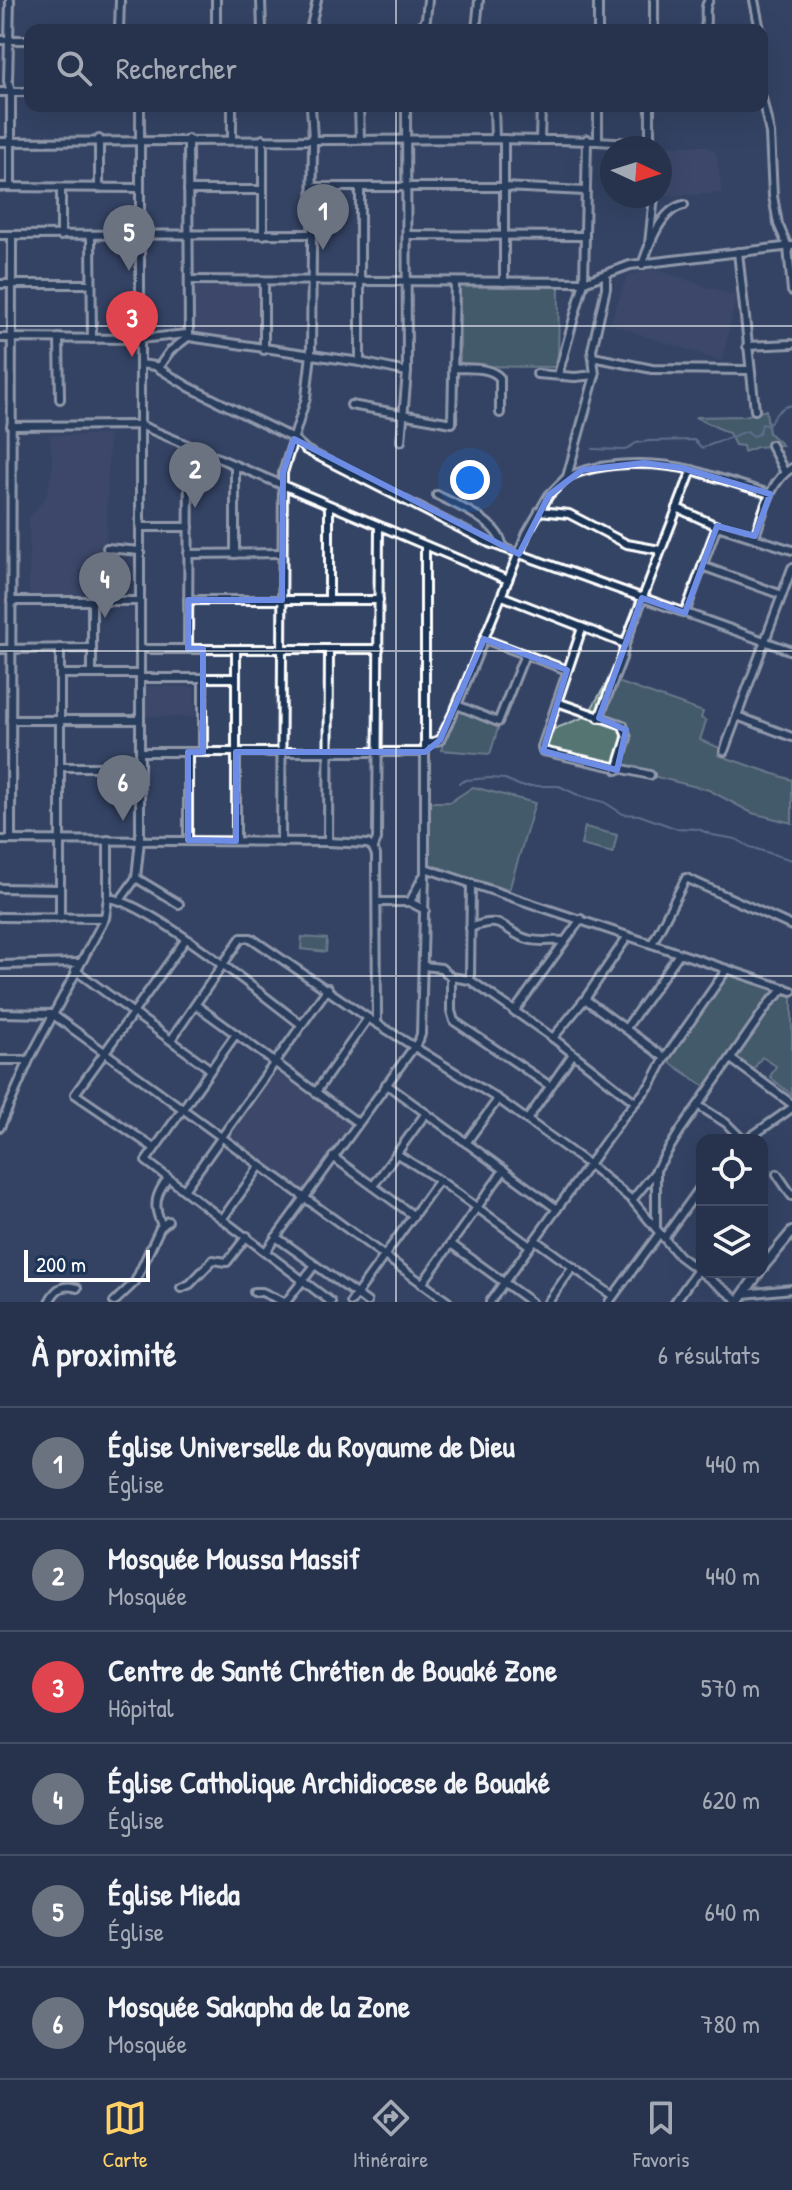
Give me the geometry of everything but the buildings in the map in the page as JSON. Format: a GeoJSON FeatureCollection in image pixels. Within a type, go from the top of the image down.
{"type":"FeatureCollection","features":[{"type":"Feature","properties":{"kind":"main road"},"geometry":{"type":"LineString","coordinates":[[768,1260],[792,1232]]}},
{"type":"Feature","properties":{"kind":"main road"},"geometry":{"type":"LineString","coordinates":[[740,1299],[754,1278]]}},
{"type":"Feature","properties":{"kind":"street"},"geometry":{"type":"LineString","coordinates":[[10,0],[8,81],[11,92],[11,187]]}},
{"type":"Feature","properties":{"kind":"street"},"geometry":{"type":"LineString","coordinates":[[119,24],[120,0]]}},
{"type":"Feature","properties":{"kind":"street"},"geometry":{"type":"LineString","coordinates":[[216,0],[216,24]]}},
{"type":"Feature","properties":{"kind":"street"},"geometry":{"type":"LineString","coordinates":[[261,0],[262,24]]}},
{"type":"Feature","properties":{"kind":"street"},"geometry":{"type":"LineString","coordinates":[[311,24],[317,0]]}},
{"type":"Feature","properties":{"kind":"street"},"geometry":{"type":"LineString","coordinates":[[423,24],[428,0]]}},
{"type":"Feature","properties":{"kind":"street"},"geometry":{"type":"LineString","coordinates":[[477,24],[479,0]]}},
{"type":"Feature","properties":{"kind":"street"},"geometry":{"type":"LineString","coordinates":[[598,0],[598,24]]}},
{"type":"Feature","properties":{"kind":"street"},"geometry":{"type":"LineString","coordinates":[[654,0],[654,24]]}},
{"type":"Feature","properties":{"kind":"street"},"geometry":{"type":"LineString","coordinates":[[706,24],[705,6],[709,0]]}},
{"type":"Feature","properties":{"kind":"street"},"geometry":{"type":"LineString","coordinates":[[754,0],[759,24]]}},
{"type":"Feature","properties":{"kind":"street"},"geometry":{"type":"LineString","coordinates":[[0,40],[24,40]]}},
{"type":"Feature","properties":{"kind":"street"},"geometry":{"type":"LineString","coordinates":[[0,92],[24,92]]}},
{"type":"Feature","properties":{"kind":"street"},"geometry":{"type":"LineString","coordinates":[[121,899],[136,878],[140,840],[140,112]]}},
{"type":"Feature","properties":{"kind":"street"},"geometry":{"type":"LineString","coordinates":[[232,112],[232,139]]}},
{"type":"Feature","properties":{"kind":"street"},"geometry":{"type":"LineString","coordinates":[[281,842],[283,467],[306,398],[311,354],[311,112]]}},
{"type":"Feature","properties":{"kind":"street"},"geometry":{"type":"LineString","coordinates":[[359,112],[360,139]]}},
{"type":"Feature","properties":{"kind":"street"},"geometry":{"type":"LineString","coordinates":[[401,441],[407,372],[406,112]]}},
{"type":"Feature","properties":{"kind":"street"},"geometry":{"type":"LineString","coordinates":[[494,112],[495,139]]}},
{"type":"Feature","properties":{"kind":"street"},"geometry":{"type":"LineString","coordinates":[[540,140],[541,112]]}},
{"type":"Feature","properties":{"kind":"street"},"geometry":{"type":"LineString","coordinates":[[0,142],[99,139],[598,139],[598,112]]}},
{"type":"Feature","properties":{"kind":"street"},"geometry":{"type":"LineString","coordinates":[[650,112],[650,136]]}},
{"type":"Feature","properties":{"kind":"street"},"geometry":{"type":"LineString","coordinates":[[765,112],[770,133],[773,196],[778,224],[790,246],[792,291]]}},
{"type":"Feature","properties":{"kind":"street"},"geometry":{"type":"LineString","coordinates":[[99,139],[99,188]]}},
{"type":"Feature","properties":{"kind":"street"},"geometry":{"type":"LineString","coordinates":[[158,368],[170,351],[188,335],[188,139]]}},
{"type":"Feature","properties":{"kind":"street"},"geometry":{"type":"LineString","coordinates":[[263,139],[263,235]]}},
{"type":"Feature","properties":{"kind":"street"},"geometry":{"type":"LineString","coordinates":[[504,139],[504,282]]}},
{"type":"Feature","properties":{"kind":"street"},"geometry":{"type":"LineString","coordinates":[[558,375],[584,282],[587,139]]}},
{"type":"Feature","properties":{"kind":"street"},"geometry":{"type":"LineString","coordinates":[[0,187],[140,188]]}},
{"type":"Feature","properties":{"kind":"street"},"geometry":{"type":"LineString","coordinates":[[313,187],[504,187],[585,191]]}},
{"type":"Feature","properties":{"kind":"street"},"geometry":{"type":"LineString","coordinates":[[360,187],[360,362]]}},
{"type":"Feature","properties":{"kind":"street"},"geometry":{"type":"LineString","coordinates":[[61,188],[61,236]]}},
{"type":"Feature","properties":{"kind":"street"},"geometry":{"type":"LineString","coordinates":[[188,190],[263,190]]}},
{"type":"Feature","properties":{"kind":"street"},"geometry":{"type":"LineString","coordinates":[[642,265],[666,216],[673,208],[684,205]]}},
{"type":"Feature","properties":{"kind":"street"},"geometry":{"type":"LineString","coordinates":[[648,248],[653,208]]}},
{"type":"Feature","properties":{"kind":"street"},"geometry":{"type":"LineString","coordinates":[[0,235],[313,234]]}},
{"type":"Feature","properties":{"kind":"street"},"geometry":{"type":"LineString","coordinates":[[11,840],[12,235]]}},
{"type":"Feature","properties":{"kind":"street"},"geometry":{"type":"LineString","coordinates":[[407,235],[583,236]]}},
{"type":"Feature","properties":{"kind":"street"},"geometry":{"type":"LineString","coordinates":[[91,236],[92,339]]}},
{"type":"Feature","properties":{"kind":"street"},"geometry":{"type":"LineString","coordinates":[[189,280],[584,282],[630,265],[790,246]]}},
{"type":"Feature","properties":{"kind":"street"},"geometry":{"type":"LineString","coordinates":[[738,252],[755,410]]}},
{"type":"Feature","properties":{"kind":"street"},"geometry":{"type":"LineString","coordinates":[[567,477],[595,375],[593,346],[606,288],[606,274]]}},
{"type":"Feature","properties":{"kind":"street"},"geometry":{"type":"LineString","coordinates":[[264,281],[264,350]]}},
{"type":"Feature","properties":{"kind":"street"},"geometry":{"type":"LineString","coordinates":[[351,405],[452,423],[455,282]]}},
{"type":"Feature","properties":{"kind":"street"},"geometry":{"type":"LineString","coordinates":[[0,284],[91,284]]}},
{"type":"Feature","properties":{"kind":"street"},"geometry":{"type":"LineString","coordinates":[[0,338],[139,339],[188,335],[407,372]]}},
{"type":"Feature","properties":{"kind":"street"},"geometry":{"type":"LineString","coordinates":[[59,338],[60,399]]}},
{"type":"Feature","properties":{"kind":"street"},"geometry":{"type":"LineString","coordinates":[[747,346],[792,344]]}},
{"type":"Feature","properties":{"kind":"street"},"geometry":{"type":"LineString","coordinates":[[593,357],[652,369],[750,370]]}},
{"type":"Feature","properties":{"kind":"street"},"geometry":{"type":"LineString","coordinates":[[140,364],[158,368],[189,387],[294,439],[306,450],[503,548],[792,651]]}},
{"type":"Feature","properties":{"kind":"street"},"geometry":{"type":"LineString","coordinates":[[455,368],[491,370],[497,374],[500,378],[500,413]]}},
{"type":"Feature","properties":{"kind":"street"},"geometry":{"type":"LineString","coordinates":[[537,374],[595,375]]}},
{"type":"Feature","properties":{"kind":"street"},"geometry":{"type":"LineString","coordinates":[[11,426],[140,425],[508,580]]}},
{"type":"Feature","properties":{"kind":"street"},"geometry":{"type":"LineString","coordinates":[[771,445],[785,473]]}},
{"type":"Feature","properties":{"kind":"street"},"geometry":{"type":"LineString","coordinates":[[188,649],[189,446]]}},
{"type":"Feature","properties":{"kind":"street"},"geometry":{"type":"LineString","coordinates":[[0,463],[11,463]]}},
{"type":"Feature","properties":{"kind":"street"},"geometry":{"type":"LineString","coordinates":[[425,744],[440,740],[539,510],[567,477],[582,470],[644,463],[692,470],[770,494]]}},
{"type":"Feature","properties":{"kind":"street"},"geometry":{"type":"LineString","coordinates":[[235,466],[235,554]]}},
{"type":"Feature","properties":{"kind":"street"},"geometry":{"type":"LineString","coordinates":[[755,536],[770,494],[792,468]]}},
{"type":"Feature","properties":{"kind":"street"},"geometry":{"type":"LineString","coordinates":[[599,718],[692,470]]}},
{"type":"Feature","properties":{"kind":"street"},"geometry":{"type":"LineString","coordinates":[[437,495],[478,517],[501,537],[503,548]]}},
{"type":"Feature","properties":{"kind":"street"},"geometry":{"type":"LineString","coordinates":[[0,501],[11,501]]}},
{"type":"Feature","properties":{"kind":"street"},"geometry":{"type":"LineString","coordinates":[[329,505],[329,600]]}},
{"type":"Feature","properties":{"kind":"street"},"geometry":{"type":"LineString","coordinates":[[677,508],[717,526],[792,550]]}},
{"type":"Feature","properties":{"kind":"street"},"geometry":{"type":"LineString","coordinates":[[539,510],[569,514],[627,544],[660,550]]}},
{"type":"Feature","properties":{"kind":"street"},"geometry":{"type":"LineString","coordinates":[[373,848],[377,839],[379,752],[379,526]]}},
{"type":"Feature","properties":{"kind":"street"},"geometry":{"type":"LineString","coordinates":[[685,613],[717,526]]}},
{"type":"Feature","properties":{"kind":"street"},"geometry":{"type":"LineString","coordinates":[[140,527],[189,527]]}},
{"type":"Feature","properties":{"kind":"street"},"geometry":{"type":"LineString","coordinates":[[266,1251],[421,1034],[425,910],[425,546]]}},
{"type":"Feature","properties":{"kind":"street"},"geometry":{"type":"LineString","coordinates":[[107,548],[140,551]]}},
{"type":"Feature","properties":{"kind":"street"},"geometry":{"type":"LineString","coordinates":[[0,549],[11,549]]}},
{"type":"Feature","properties":{"kind":"street"},"geometry":{"type":"LineString","coordinates":[[188,554],[282,553]]}},
{"type":"Feature","properties":{"kind":"street"},"geometry":{"type":"LineString","coordinates":[[702,566],[782,595]]}},
{"type":"Feature","properties":{"kind":"street"},"geometry":{"type":"LineString","coordinates":[[724,751],[792,568]]}},
{"type":"Feature","properties":{"kind":"street"},"geometry":{"type":"LineString","coordinates":[[502,596],[625,644]]}},
{"type":"Feature","properties":{"kind":"street"},"geometry":{"type":"LineString","coordinates":[[188,600],[379,600]]}},
{"type":"Feature","properties":{"kind":"street"},"geometry":{"type":"LineString","coordinates":[[11,601],[140,601]]}},
{"type":"Feature","properties":{"kind":"street"},"geometry":{"type":"LineString","coordinates":[[92,601],[92,674]]}},
{"type":"Feature","properties":{"kind":"street"},"geometry":{"type":"LineString","coordinates":[[582,628],[543,751],[650,775]]}},
{"type":"Feature","properties":{"kind":"street"},"geometry":{"type":"LineString","coordinates":[[484,639],[567,670]]}},
{"type":"Feature","properties":{"kind":"street"},"geometry":{"type":"LineString","coordinates":[[60,648],[60,918]]}},
{"type":"Feature","properties":{"kind":"street"},"geometry":{"type":"LineString","coordinates":[[0,649],[92,648]]}},
{"type":"Feature","properties":{"kind":"street"},"geometry":{"type":"LineString","coordinates":[[140,649],[379,649]]}},
{"type":"Feature","properties":{"kind":"street"},"geometry":{"type":"LineString","coordinates":[[236,649],[236,841]]}},
{"type":"Feature","properties":{"kind":"street"},"geometry":{"type":"LineString","coordinates":[[328,842],[329,649]]}},
{"type":"Feature","properties":{"kind":"street"},"geometry":{"type":"LineString","coordinates":[[457,705],[498,722],[525,654]]}},
{"type":"Feature","properties":{"kind":"street"},"geometry":{"type":"LineString","coordinates":[[60,674],[236,678]]}},
{"type":"Feature","properties":{"kind":"street"},"geometry":{"type":"LineString","coordinates":[[203,678],[203,752]]}},
{"type":"Feature","properties":{"kind":"street"},"geometry":{"type":"LineString","coordinates":[[0,696],[11,696]]}},
{"type":"Feature","properties":{"kind":"street"},"geometry":{"type":"LineString","coordinates":[[557,702],[623,725],[627,738],[617,770]]}},
{"type":"Feature","properties":{"kind":"street"},"geometry":{"type":"LineString","coordinates":[[737,716],[792,737]]}},
{"type":"Feature","properties":{"kind":"street"},"geometry":{"type":"LineString","coordinates":[[11,720],[140,720]]}},
{"type":"Feature","properties":{"kind":"street"},"geometry":{"type":"LineString","coordinates":[[140,752],[425,752]]}},
{"type":"Feature","properties":{"kind":"street"},"geometry":{"type":"LineString","coordinates":[[188,752],[188,840]]}},
{"type":"Feature","properties":{"kind":"street"},"geometry":{"type":"LineString","coordinates":[[0,754],[11,754]]}},
{"type":"Feature","properties":{"kind":"street"},"geometry":{"type":"LineString","coordinates":[[60,767],[140,767]]}},
{"type":"Feature","properties":{"kind":"street"},"geometry":{"type":"LineString","coordinates":[[0,840],[368,844],[376,855],[377,1022]]}},
{"type":"Feature","properties":{"kind":"street"},"geometry":{"type":"LineString","coordinates":[[0,1127],[52,1014],[105,918],[108,840]]}},
{"type":"Feature","properties":{"kind":"street"},"geometry":{"type":"LineString","coordinates":[[425,871],[471,883],[788,989]]}},
{"type":"Feature","properties":{"kind":"street"},"geometry":{"type":"LineString","coordinates":[[410,902],[425,871]]}},
{"type":"Feature","properties":{"kind":"street"},"geometry":{"type":"LineString","coordinates":[[136,878],[179,904]]}},
{"type":"Feature","properties":{"kind":"street"},"geometry":{"type":"LineString","coordinates":[[652,944],[686,878],[792,926]]}},
{"type":"Feature","properties":{"kind":"street"},"geometry":{"type":"LineString","coordinates":[[470,980],[471,883]]}},
{"type":"Feature","properties":{"kind":"street"},"geometry":{"type":"LineString","coordinates":[[0,888],[60,889]]}},
{"type":"Feature","properties":{"kind":"street"},"geometry":{"type":"LineString","coordinates":[[108,898],[121,899],[186,939],[302,1025]]}},
{"type":"Feature","properties":{"kind":"street"},"geometry":{"type":"LineString","coordinates":[[377,902],[410,902],[425,910]]}},
{"type":"Feature","properties":{"kind":"street"},"geometry":{"type":"LineString","coordinates":[[0,917],[105,918]]}},
{"type":"Feature","properties":{"kind":"street"},"geometry":{"type":"LineString","coordinates":[[514,1012],[581,919]]}},
{"type":"Feature","properties":{"kind":"street"},"geometry":{"type":"LineString","coordinates":[[470,928],[488,922],[500,923],[527,938],[564,941]]}},
{"type":"Feature","properties":{"kind":"street"},"geometry":{"type":"LineString","coordinates":[[553,1038],[585,999],[628,936]]}},
{"type":"Feature","properties":{"kind":"street"},"geometry":{"type":"LineString","coordinates":[[171,1040],[241,938],[251,938],[368,1018],[498,1099],[588,1164],[632,1200],[696,1270]]}},
{"type":"Feature","properties":{"kind":"street"},"geometry":{"type":"LineString","coordinates":[[154,1148],[75,1094],[186,939]]}},
{"type":"Feature","properties":{"kind":"street"},"geometry":{"type":"LineString","coordinates":[[626,1028],[679,954]]}},
{"type":"Feature","properties":{"kind":"street"},"geometry":{"type":"LineString","coordinates":[[0,965],[76,967],[210,1069]]}},
{"type":"Feature","properties":{"kind":"street"},"geometry":{"type":"LineString","coordinates":[[424,966],[441,968],[451,977],[470,980],[553,1038],[635,1102]]}},
{"type":"Feature","properties":{"kind":"street"},"geometry":{"type":"LineString","coordinates":[[490,1302],[588,1164],[651,1084],[665,1058],[727,969]]}},
{"type":"Feature","properties":{"kind":"street"},"geometry":{"type":"LineString","coordinates":[[451,977],[454,1021],[550,1086]]}},
{"type":"Feature","properties":{"kind":"street"},"geometry":{"type":"LineString","coordinates":[[184,1190],[328,988]]}},
{"type":"Feature","properties":{"kind":"street"},"geometry":{"type":"LineString","coordinates":[[632,1200],[656,1170],[770,1002],[788,989]]}},
{"type":"Feature","properties":{"kind":"street"},"geometry":{"type":"LineString","coordinates":[[585,999],[665,1058]]}},
{"type":"Feature","properties":{"kind":"street"},"geometry":{"type":"LineString","coordinates":[[196,1005],[358,1123]]}},
{"type":"Feature","properties":{"kind":"street"},"geometry":{"type":"LineString","coordinates":[[0,1013],[52,1014],[448,1302]]}},
{"type":"Feature","properties":{"kind":"street"},"geometry":{"type":"LineString","coordinates":[[316,1092],[368,1018]]}},
{"type":"Feature","properties":{"kind":"street"},"geometry":{"type":"LineString","coordinates":[[236,1034],[146,1161],[331,1302]]}},
{"type":"Feature","properties":{"kind":"street"},"geometry":{"type":"LineString","coordinates":[[527,1120],[573,1054]]}},
{"type":"Feature","properties":{"kind":"street"},"geometry":{"type":"LineString","coordinates":[[731,1059],[792,1106],[753,1134]]}},
{"type":"Feature","properties":{"kind":"street"},"geometry":{"type":"LineString","coordinates":[[0,1060],[29,1060]]}},
{"type":"Feature","properties":{"kind":"street"},"geometry":{"type":"LineString","coordinates":[[386,1084],[557,1209]]}},
{"type":"Feature","properties":{"kind":"street"},"geometry":{"type":"LineString","coordinates":[[466,1143],[498,1099]]}},
{"type":"Feature","properties":{"kind":"street"},"geometry":{"type":"LineString","coordinates":[[699,1106],[738,1134]]}},
{"type":"Feature","properties":{"kind":"street"},"geometry":{"type":"LineString","coordinates":[[373,1186],[426,1113]]}},
{"type":"Feature","properties":{"kind":"street"},"geometry":{"type":"LineString","coordinates":[[397,1154],[573,1267],[611,1299],[696,1193]]}},
{"type":"Feature","properties":{"kind":"street"},"geometry":{"type":"LineString","coordinates":[[333,1157],[414,1216]]}},
{"type":"Feature","properties":{"kind":"street"},"geometry":{"type":"LineString","coordinates":[[223,1218],[260,1166]]}},
{"type":"Feature","properties":{"kind":"street"},"geometry":{"type":"LineString","coordinates":[[422,1284],[504,1170]]}},
{"type":"Feature","properties":{"kind":"street"},"geometry":{"type":"LineString","coordinates":[[656,1170],[656,1226]]}},
{"type":"Feature","properties":{"kind":"street"},"geometry":{"type":"LineString","coordinates":[[777,1174],[792,1196]]}},
{"type":"Feature","properties":{"kind":"street"},"geometry":{"type":"LineString","coordinates":[[114,1302],[135,1282],[165,1223],[156,1211],[155,1198],[168,1178]]}},
{"type":"Feature","properties":{"kind":"street"},"geometry":{"type":"LineString","coordinates":[[351,1302],[439,1180]]}},
{"type":"Feature","properties":{"kind":"street"},"geometry":{"type":"LineString","coordinates":[[181,1288],[190,1284],[213,1260],[229,1261],[247,1236]]}},
{"type":"Feature","properties":{"kind":"street"},"geometry":{"type":"LineString","coordinates":[[276,1237],[367,1302]]}},
{"type":"Feature","properties":{"kind":"street"},"geometry":{"type":"LineString","coordinates":[[451,1244],[531,1302]]}},
{"type":"Feature","properties":{"kind":"street"},"geometry":{"type":"LineString","coordinates":[[254,1292],[262,1292],[285,1302],[315,1265]]}},
{"type":"Feature","properties":{"kind":"street"},"geometry":{"type":"LineString","coordinates":[[548,1302],[573,1267]]}},
{"type":"Feature","properties":{"kind":"street"},"geometry":{"type":"LineString","coordinates":[[675,1302],[696,1272]]}},
{"type":"Feature","properties":{"kind":"street"},"geometry":{"type":"LineString","coordinates":[[708,1278],[740,1299],[792,1289]]}},
{"type":"Feature","properties":{"kind":"street"},"geometry":{"type":"LineString","coordinates":[[49,1302],[61,1287],[77,1288]]}},
{"type":"Feature","properties":{"kind":"highlighted area"},"geometry":{"type":"Polygon","coordinates":[[[294,439],[519,554],[549,495],[582,470],[644,463],[682,468],[770,494],[755,536],[717,526],[685,613],[642,598],[599,718],[626,730],[617,770],[543,751],[567,670],[484,639],[440,740],[425,752],[236,752],[236,841],[188,840],[188,752],[203,752],[203,649],[188,649],[188,600],[282,600],[283,473],[294,439]]]}},
{"type":"Feature","properties":{"kind":"shaded area"},"geometry":{"type":"Polygon","coordinates":[[[672,146],[706,146],[716,152],[722,193],[672,195],[672,146]]]}},
{"type":"Feature","properties":{"kind":"shaded area"},"geometry":{"type":"Polygon","coordinates":[[[653,269],[736,296],[722,361],[610,324],[627,276],[653,269]]]}},
{"type":"Feature","properties":{"kind":"shaded area"},"geometry":{"type":"Polygon","coordinates":[[[193,287],[259,287],[260,345],[194,336],[193,287]]]}},
{"type":"Feature","properties":{"kind":"shaded area"},"geometry":{"type":"Polygon","coordinates":[[[49,435],[109,435],[106,556],[79,571],[85,598],[29,594],[29,519],[47,495],[53,464],[49,435]]]}},
{"type":"Feature","properties":{"kind":"shaded area"},"geometry":{"type":"Polygon","coordinates":[[[146,686],[195,687],[195,717],[145,716],[146,686]]]}},
{"type":"Feature","properties":{"kind":"shaded area"},"geometry":{"type":"Polygon","coordinates":[[[277,1066],[355,1123],[303,1195],[225,1138],[277,1066]]]}},
{"type":"Feature","properties":{"kind":"green space"},"geometry":{"type":"Polygon","coordinates":[[[460,286],[559,287],[558,367],[460,366],[460,286]]]}},
{"type":"Feature","properties":{"kind":"green space"},"geometry":{"type":"Polygon","coordinates":[[[766,410],[769,433],[782,445],[757,447],[744,452],[743,446],[735,445],[729,433],[695,417],[745,416],[766,410]]]}},
{"type":"Feature","properties":{"kind":"green space"},"geometry":{"type":"Polygon","coordinates":[[[609,679],[703,712],[701,718],[706,721],[700,740],[720,748],[718,755],[792,780],[792,823],[752,813],[709,790],[539,748],[544,733],[587,716],[609,679]]]}},
{"type":"Feature","properties":{"kind":"green space"},"geometry":{"type":"Polygon","coordinates":[[[454,710],[500,722],[490,754],[441,750],[454,710]]]}},
{"type":"Feature","properties":{"kind":"green space"},"geometry":{"type":"Polygon","coordinates":[[[473,787],[535,803],[509,890],[422,864],[423,802],[450,802],[473,787]]]}},
{"type":"Feature","properties":{"kind":"green space"},"geometry":{"type":"Polygon","coordinates":[[[585,827],[617,835],[613,853],[581,845],[585,827]]]}},
{"type":"Feature","properties":{"kind":"green space"},"geometry":{"type":"Polygon","coordinates":[[[302,937],[327,939],[326,952],[301,949],[302,937]]]}},
{"type":"Feature","properties":{"kind":"green space"},"geometry":{"type":"Polygon","coordinates":[[[727,972],[792,995],[792,1095],[770,1077],[776,1066],[762,1057],[750,1074],[733,1062],[712,1091],[666,1060],[727,972]]]}},
{"type":"Feature","properties":{"kind":"waterway"},"geometry":{"type":"LineString","coordinates":[[593,449],[625,450],[636,443],[649,441],[694,440],[702,448],[747,431],[753,436],[759,434],[762,424],[768,426],[780,410],[792,405]]}},
{"type":"Feature","properties":{"kind":"waterway"},"geometry":{"type":"LineString","coordinates":[[459,783],[489,778],[505,779],[521,786],[559,786],[604,802],[623,814],[639,815],[675,828],[698,829],[736,839],[750,847],[792,860]]}},
{"type":"Feature","properties":{"kind":"place","name":"Église Universelle du Royaume de Dieu"},"geometry":{"type":"Point","coordinates":[323,250]}},
{"type":"Feature","properties":{"kind":"place","name":"Église Mieda"},"geometry":{"type":"Point","coordinates":[129,271]}},
{"type":"Feature","properties":{"kind":"place","name":"Centre de Santé Chrétien de Bouaké Zone"},"geometry":{"type":"Point","coordinates":[132,357]}},
{"type":"Feature","properties":{"kind":"place","name":"Mosquée Moussa Massif"},"geometry":{"type":"Point","coordinates":[195,508]}},
{"type":"Feature","properties":{"kind":"place","name":"Église Catholique Archidiocese de Bouaké"},"geometry":{"type":"Point","coordinates":[105,618]}},
{"type":"Feature","properties":{"kind":"place","name":"Mosquée Sakapha de la Zone"},"geometry":{"type":"Point","coordinates":[123,821]}}]}
